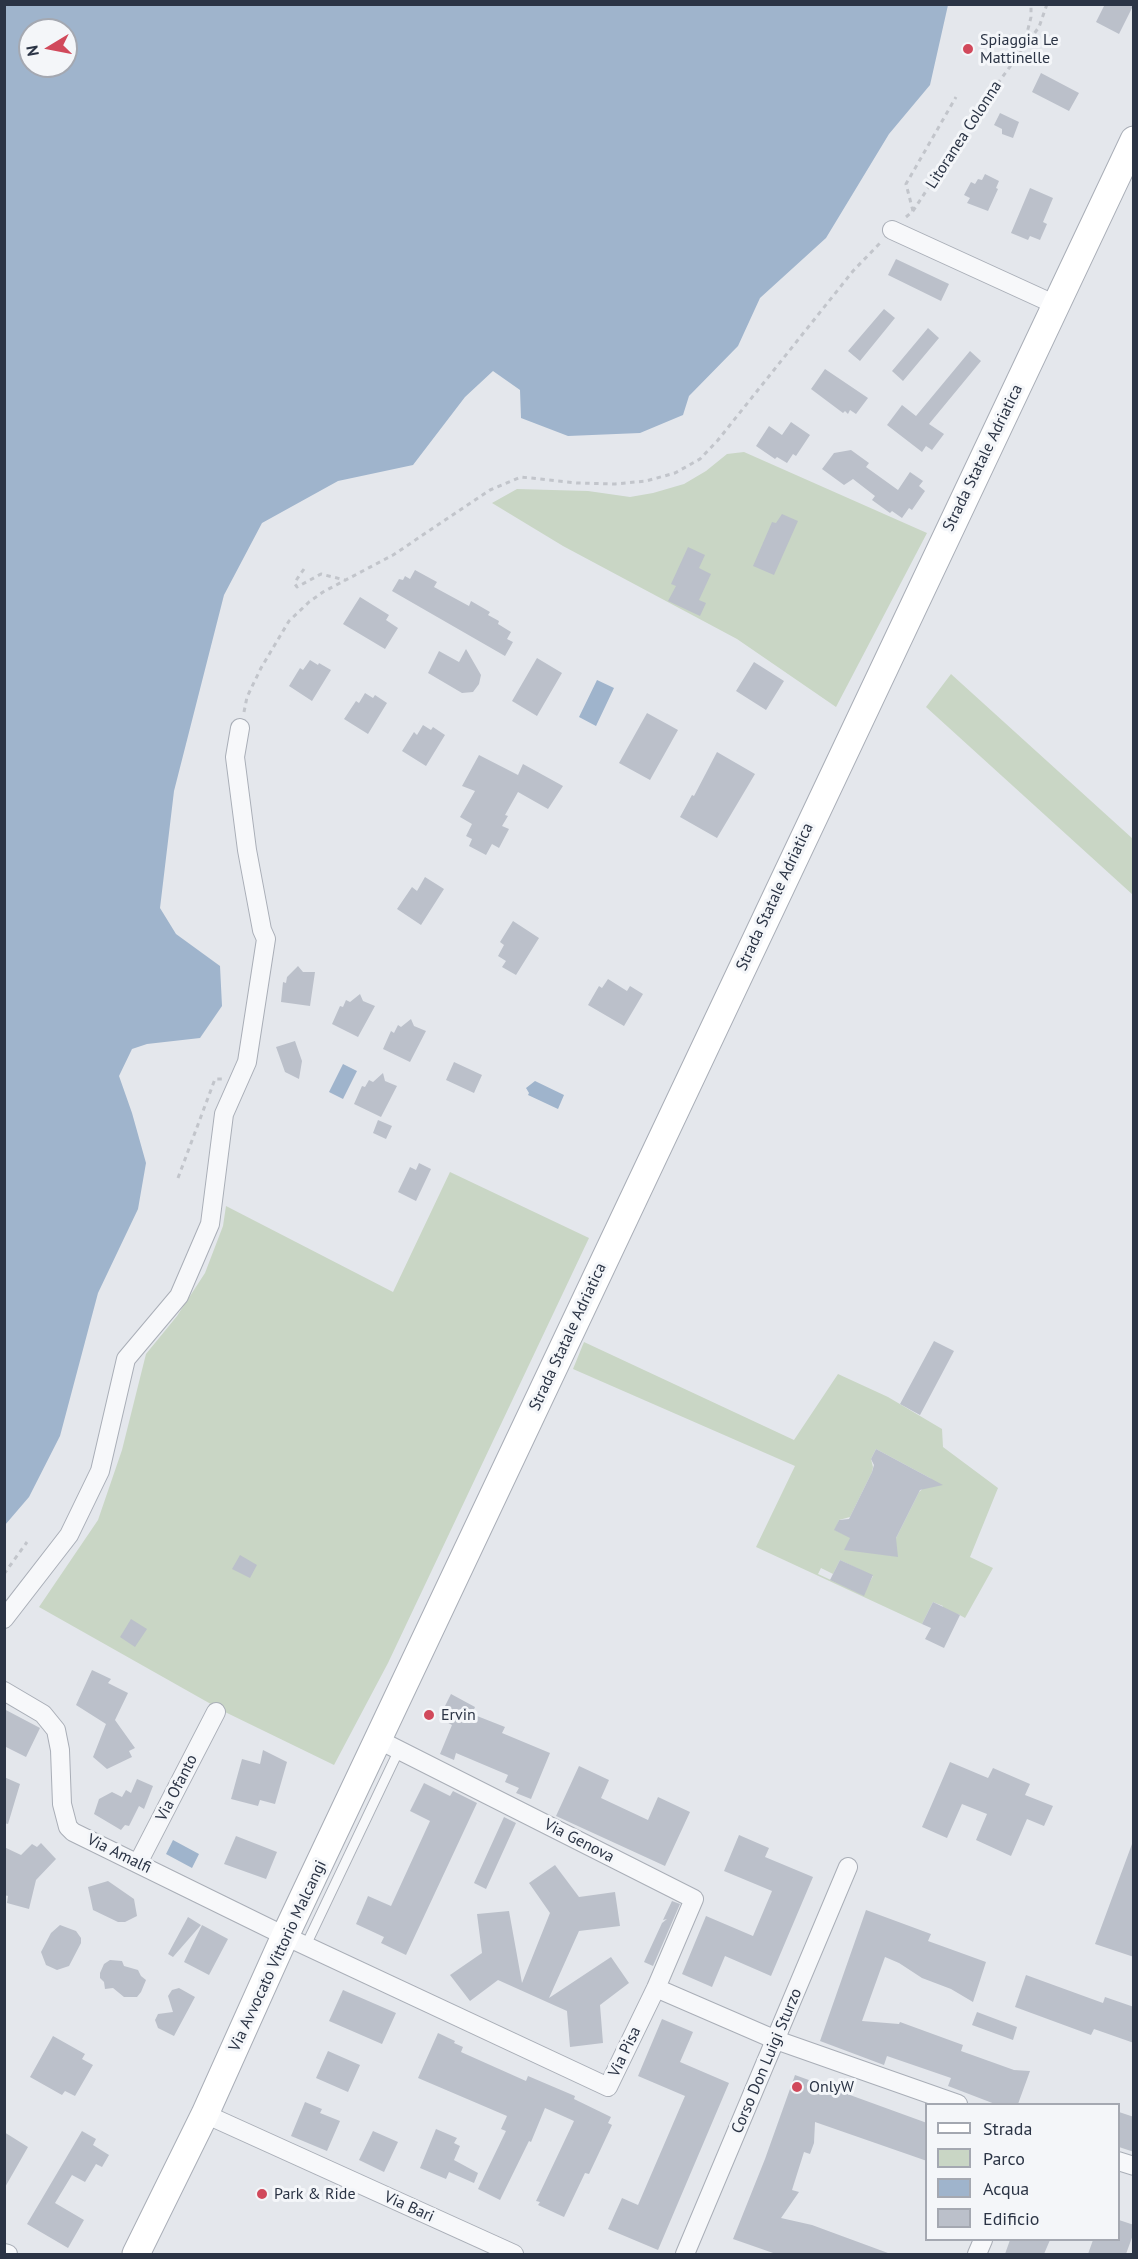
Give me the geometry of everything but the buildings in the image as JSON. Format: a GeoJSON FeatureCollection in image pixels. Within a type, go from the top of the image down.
{"type":"FeatureCollection","features":[{"type":"Feature","properties":{"kind":"main road","name":"Strada Statale Adriatica"},"geometry":{"type":"LineString","coordinates":[[418,1656],[910,610],[1134,140]]}},
{"type":"Feature","properties":{"kind":"main road","name":"Via Avvocato Vittorio Malcangi"},"geometry":{"type":"LineString","coordinates":[[136,2254],[389,1745],[418,1656]]}},
{"type":"Feature","properties":{"kind":"street"},"geometry":{"type":"LineString","coordinates":[[892,230],[1056,305]]}},
{"type":"Feature","properties":{"kind":"street"},"geometry":{"type":"LineString","coordinates":[[4,1619],[69,1535],[100,1471],[126,1359],[179,1296],[210,1224],[224,1114],[247,1062],[266,939],[262,930],[246,850],[235,757],[240,728]]}},
{"type":"Feature","properties":{"kind":"street","name":"Via Amalfi"},"geometry":{"type":"LineString","coordinates":[[4,1691],[43,1714],[56,1730],[60,1750],[62,1804],[68,1827],[73,1832],[295,1934]]}},
{"type":"Feature","properties":{"kind":"street","name":"Via Ofanto"},"geometry":{"type":"LineString","coordinates":[[138,1863],[216,1712]]}},
{"type":"Feature","properties":{"kind":"street","name":"Via Genova"},"geometry":{"type":"LineString","coordinates":[[389,1745],[694,1899],[656,1988]]}},
{"type":"Feature","properties":{"kind":"street","name":"Corso Don Luigi Sturzo"},"geometry":{"type":"LineString","coordinates":[[685,2254],[848,1867]]}},
{"type":"Feature","properties":{"kind":"street","name":"Via Pisa"},"geometry":{"type":"LineString","coordinates":[[295,1934],[608,2087],[656,1988]]}},
{"type":"Feature","properties":{"kind":"street"},"geometry":{"type":"LineString","coordinates":[[656,1988],[776,2040],[955,2103]]}},
{"type":"Feature","properties":{"kind":"street","name":"Via Bari"},"geometry":{"type":"LineString","coordinates":[[205,2114],[514,2254]]}},
{"type":"Feature","properties":{"kind":"path"},"geometry":{"type":"LineString","coordinates":[[1031,4],[1032,17],[1027,33],[1031,37]]}},
{"type":"Feature","properties":{"kind":"path","name":"Litoranea Colonna"},"geometry":{"type":"LineString","coordinates":[[240,728],[247,697],[289,621],[309,602],[393,555],[490,490],[521,477],[577,483],[615,484],[646,481],[675,473],[700,459],[718,440],[853,271],[892,230],[913,212],[990,94],[1039,27],[1047,4]]}},
{"type":"Feature","properties":{"kind":"path"},"geometry":{"type":"LineString","coordinates":[[913,212],[906,184],[956,97]]}},
{"type":"Feature","properties":{"kind":"path"},"geometry":{"type":"LineString","coordinates":[[304,569],[297,579],[297,587],[321,574],[345,580]]}},
{"type":"Feature","properties":{"kind":"path"},"geometry":{"type":"LineString","coordinates":[[178,1178],[214,1079],[239,1081]]}},
{"type":"Feature","properties":{"kind":"path"},"geometry":{"type":"LineString","coordinates":[[4,1574],[27,1542]]}},
{"type":"Feature","properties":{"kind":"green space"},"geometry":{"type":"Polygon","coordinates":[[[744,452],[927,533],[836,707],[737,639],[563,546],[492,503],[517,489],[588,491],[630,497],[653,493],[684,484],[706,471],[727,454],[744,452]]]}},
{"type":"Feature","properties":{"kind":"green space"},"geometry":{"type":"Polygon","coordinates":[[[951,674],[1133,839],[1133,895],[926,707],[951,674]]]}},
{"type":"Feature","properties":{"kind":"green space"},"geometry":{"type":"Polygon","coordinates":[[[450,1172],[589,1238],[388,1663],[334,1765],[225,1712],[39,1607],[98,1520],[122,1450],[146,1354],[177,1316],[205,1273],[223,1226],[226,1206],[393,1292],[450,1172]]]}},
{"type":"Feature","properties":{"kind":"green space"},"geometry":{"type":"Polygon","coordinates":[[[584,1342],[794,1440],[838,1374],[888,1397],[942,1429],[943,1447],[998,1488],[970,1557],[993,1568],[965,1618],[958,1614],[939,1613],[943,1606],[933,1602],[922,1624],[756,1547],[795,1466],[573,1369],[584,1342]],[[876,1449],[871,1459],[872,1472],[850,1517],[839,1520],[835,1530],[891,1556],[896,1538],[919,1492],[932,1481],[876,1449]],[[840,1560],[833,1574],[821,1568],[818,1574],[863,1595],[873,1576],[840,1560]]]}},
{"type":"Feature","properties":{"kind":"water"},"geometry":{"type":"Polygon","coordinates":[[[5,4],[948,5],[930,85],[889,134],[826,238],[760,298],[738,346],[689,396],[683,415],[640,433],[568,436],[521,418],[520,390],[493,371],[465,397],[413,465],[338,481],[262,523],[224,595],[174,791],[160,908],[176,934],[220,966],[222,1006],[200,1038],[147,1044],[132,1049],[119,1076],[146,1163],[138,1209],[98,1293],[60,1436],[29,1497],[5,1525],[5,4]]]}},
{"type":"Feature","properties":{"kind":"water"},"geometry":{"type":"Polygon","coordinates":[[[597,680],[614,688],[596,726],[579,717],[597,680]]]}},
{"type":"Feature","properties":{"kind":"water"},"geometry":{"type":"Polygon","coordinates":[[[343,1064],[357,1071],[343,1099],[329,1092],[343,1064]]]}},
{"type":"Feature","properties":{"kind":"water"},"geometry":{"type":"Polygon","coordinates":[[[535,1081],[564,1095],[558,1109],[528,1095],[526,1088],[535,1081]]]}},
{"type":"Feature","properties":{"kind":"water"},"geometry":{"type":"Polygon","coordinates":[[[173,1840],[199,1854],[192,1868],[166,1854],[173,1840]]]}},
{"type":"Feature","properties":{"kind":"place","name":"Spiaggia Le Mattinelle"},"geometry":{"type":"Point","coordinates":[968,49]}},
{"type":"Feature","properties":{"kind":"place","name":"Ervin"},"geometry":{"type":"Point","coordinates":[429,1715]}},
{"type":"Feature","properties":{"kind":"place","name":"OnlyW"},"geometry":{"type":"Point","coordinates":[797,2087]}},
{"type":"Feature","properties":{"kind":"place","name":"Park & Ride"},"geometry":{"type":"Point","coordinates":[262,2194]}}]}
